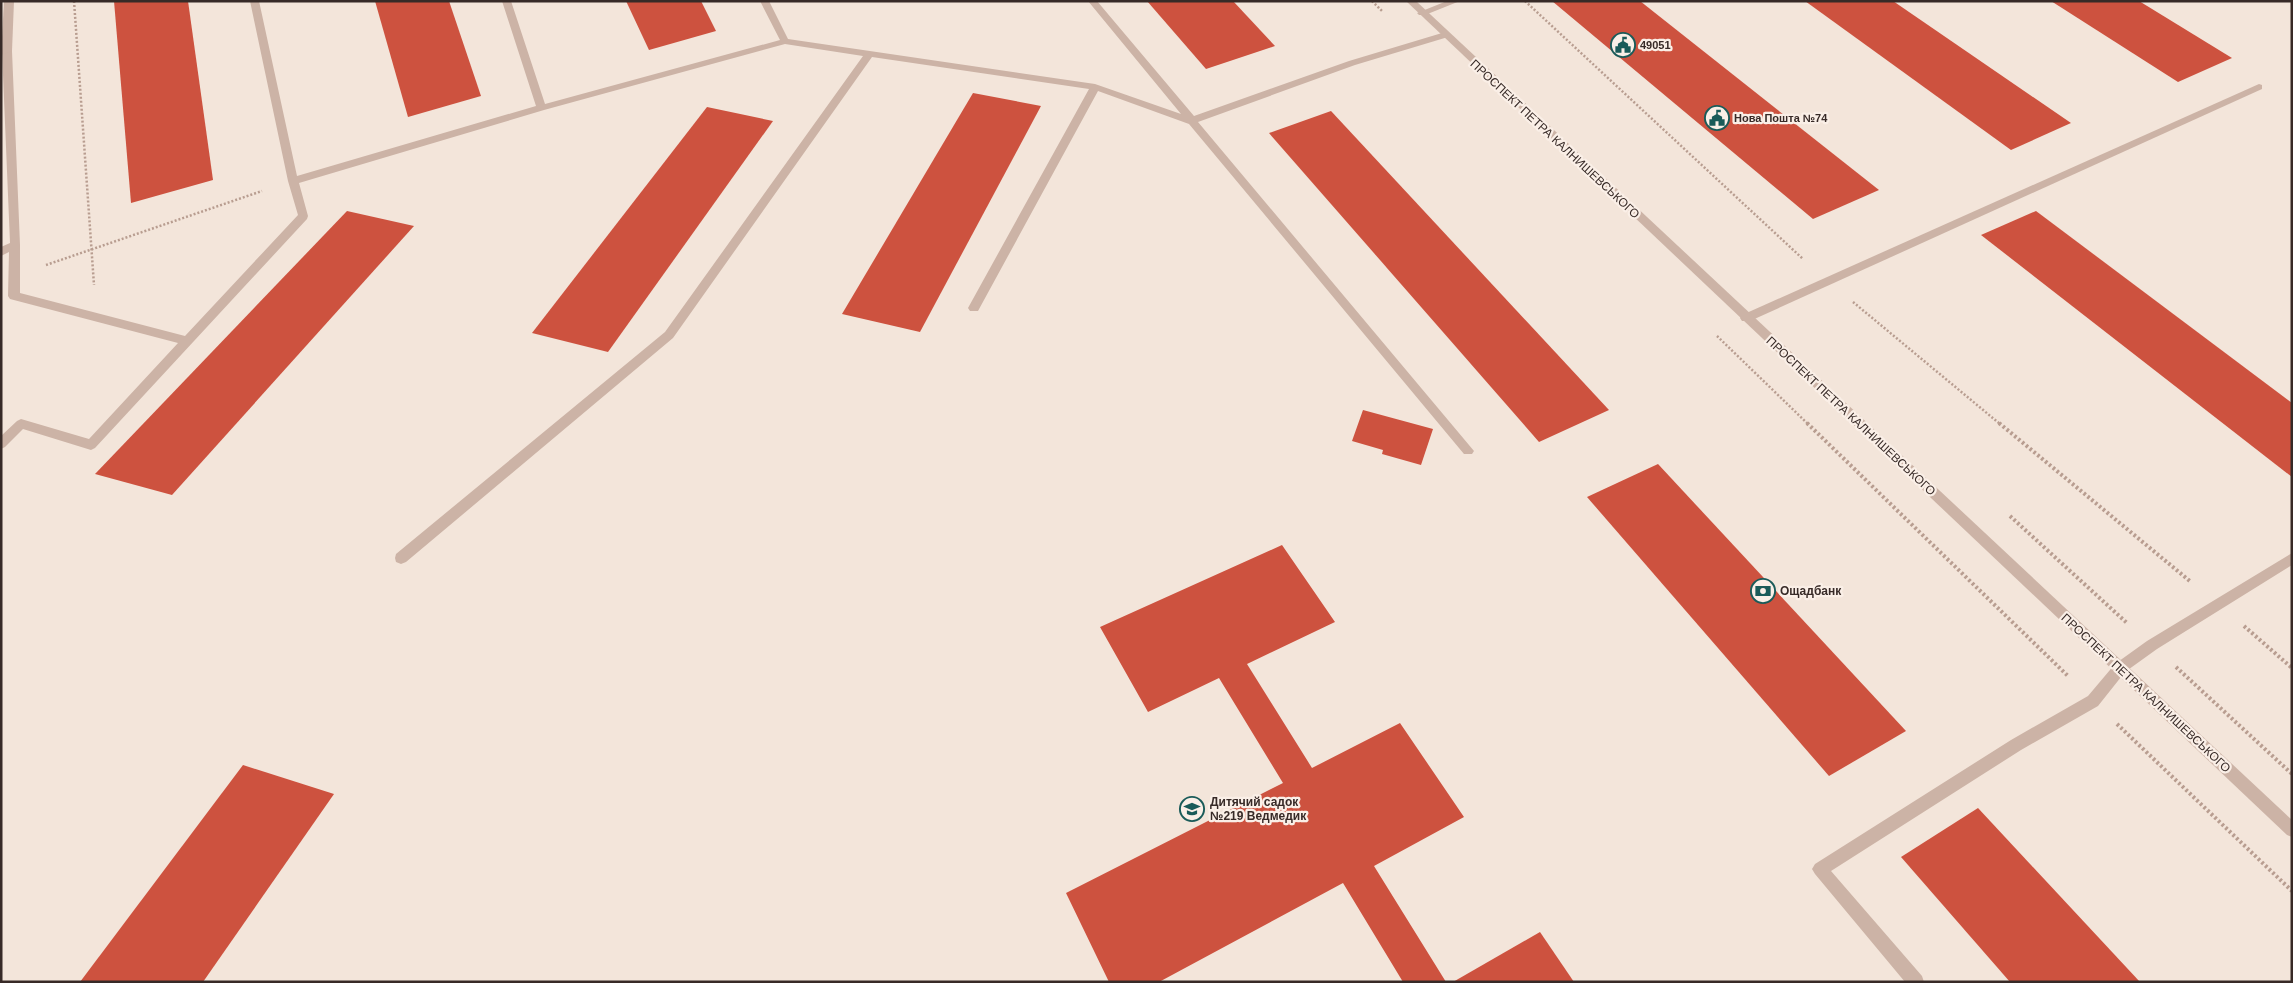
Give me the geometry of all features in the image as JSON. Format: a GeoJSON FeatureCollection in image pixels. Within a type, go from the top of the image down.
{"type":"FeatureCollection","features":[{"type":"Feature","properties":{"kind":"street"},"geometry":{"type":"LineString","coordinates":[[9,1],[4,52],[15,245],[14,296],[186,341]]}},
{"type":"Feature","properties":{"kind":"street"},"geometry":{"type":"LineString","coordinates":[[1,444],[21,424],[90,445],[303,216],[293,181],[254,1]]}},
{"type":"Feature","properties":{"kind":"street"},"geometry":{"type":"LineString","coordinates":[[506,1],[541,108]]}},
{"type":"Feature","properties":{"kind":"street"},"geometry":{"type":"LineString","coordinates":[[764,1],[786,40]]}},
{"type":"Feature","properties":{"kind":"street"},"geometry":{"type":"LineString","coordinates":[[1092,1],[1468,451]]}},
{"type":"Feature","properties":{"kind":"street","name":"ПРОСПЕКТ ПЕТРА КАЛНИШЕВСЬКОГО"},"geometry":{"type":"LineString","coordinates":[[1410,1],[2292,830]]}},
{"type":"Feature","properties":{"kind":"street"},"geometry":{"type":"LineString","coordinates":[[1422,13],[1456,1]]}},
{"type":"Feature","properties":{"kind":"street"},"geometry":{"type":"LineString","coordinates":[[293,181],[541,108],[786,40],[1095,87],[1191,121],[1352,64],[1445,34]]}},
{"type":"Feature","properties":{"kind":"street"},"geometry":{"type":"LineString","coordinates":[[401,558],[669,335],[870,53]]}},
{"type":"Feature","properties":{"kind":"street"},"geometry":{"type":"LineString","coordinates":[[974,308],[1095,87]]}},
{"type":"Feature","properties":{"kind":"street"},"geometry":{"type":"LineString","coordinates":[[1746,318],[2259,87]]}},
{"type":"Feature","properties":{"kind":"street"},"geometry":{"type":"LineString","coordinates":[[1,252],[15,245]]}},
{"type":"Feature","properties":{"kind":"street"},"geometry":{"type":"LineString","coordinates":[[1916,982],[1820,869],[2016,745],[2093,701],[2120,668],[2152,645],[2292,558]]}},
{"type":"Feature","properties":{"kind":"path"},"geometry":{"type":"LineString","coordinates":[[74,1],[92,249]]}},
{"type":"Feature","properties":{"kind":"path"},"geometry":{"type":"LineString","coordinates":[[1372,1],[1417,44]]}},
{"type":"Feature","properties":{"kind":"path"},"geometry":{"type":"LineString","coordinates":[[1525,1],[1828,281],[2218,604],[2292,668]]}},
{"type":"Feature","properties":{"kind":"path"},"geometry":{"type":"LineString","coordinates":[[14,275],[293,181]]}},
{"type":"Feature","properties":{"kind":"path"},"geometry":{"type":"LineString","coordinates":[[1716,335],[2093,701],[2292,890]]}},
{"type":"Feature","properties":{"kind":"building"},"geometry":{"type":"Polygon","coordinates":[[[114,1],[188,1],[213,180],[131,203],[114,1]]]}},
{"type":"Feature","properties":{"kind":"building"},"geometry":{"type":"Polygon","coordinates":[[[375,1],[449,1],[481,96],[408,117],[375,1]]]}},
{"type":"Feature","properties":{"kind":"building"},"geometry":{"type":"Polygon","coordinates":[[[626,1],[701,1],[716,31],[649,50],[626,1]]]}},
{"type":"Feature","properties":{"kind":"building"},"geometry":{"type":"Polygon","coordinates":[[[1147,1],[1233,1],[1275,46],[1206,69],[1147,1]]]}},
{"type":"Feature","properties":{"kind":"building"},"geometry":{"type":"Polygon","coordinates":[[[1552,1],[1640,1],[1879,190],[1813,219],[1552,1]]]}},
{"type":"Feature","properties":{"kind":"building"},"geometry":{"type":"Polygon","coordinates":[[[1805,1],[1893,1],[2071,123],[2011,150],[1805,1]]]}},
{"type":"Feature","properties":{"kind":"building"},"geometry":{"type":"Polygon","coordinates":[[[2051,1],[2139,1],[2232,58],[2178,82],[2051,1]]]}},
{"type":"Feature","properties":{"kind":"building"},"geometry":{"type":"Polygon","coordinates":[[[973,93],[1041,106],[920,332],[842,314],[973,93]]]}},
{"type":"Feature","properties":{"kind":"building"},"geometry":{"type":"Polygon","coordinates":[[[707,107],[773,121],[608,352],[532,333],[707,107]]]}},
{"type":"Feature","properties":{"kind":"building"},"geometry":{"type":"Polygon","coordinates":[[[1331,111],[1609,410],[1539,442],[1269,133],[1331,111]]]}},
{"type":"Feature","properties":{"kind":"building"},"geometry":{"type":"Polygon","coordinates":[[[347,211],[414,226],[172,495],[95,474],[347,211]]]}},
{"type":"Feature","properties":{"kind":"building"},"geometry":{"type":"Polygon","coordinates":[[[2036,211],[2292,403],[2292,477],[1981,235],[2036,211]]]}},
{"type":"Feature","properties":{"kind":"building"},"geometry":{"type":"Polygon","coordinates":[[[1363,410],[1433,429],[1421,465],[1382,454],[1383,450],[1352,441],[1363,410]]]}},
{"type":"Feature","properties":{"kind":"building"},"geometry":{"type":"Polygon","coordinates":[[[1658,464],[1906,731],[1829,776],[1587,497],[1658,464]]]}},
{"type":"Feature","properties":{"kind":"building"},"geometry":{"type":"Polygon","coordinates":[[[1282,545],[1335,622],[1247,664],[1312,768],[1400,723],[1464,817],[1374,866],[1446,982],[1403,982],[1343,883],[1159,982],[1109,982],[1066,893],[1283,783],[1219,678],[1148,712],[1100,627],[1282,545]]]}},
{"type":"Feature","properties":{"kind":"building"},"geometry":{"type":"Polygon","coordinates":[[[243,765],[334,794],[203,982],[80,982],[243,765]]]}},
{"type":"Feature","properties":{"kind":"building"},"geometry":{"type":"Polygon","coordinates":[[[1978,808],[2140,982],[2010,982],[1901,857],[1978,808]]]}},
{"type":"Feature","properties":{"kind":"building"},"geometry":{"type":"Polygon","coordinates":[[[1540,932],[1574,982],[1453,982],[1540,932]]]}},
{"type":"Feature","properties":{"kind":"place","name":"49051"},"geometry":{"type":"Point","coordinates":[1623,45]}},
{"type":"Feature","properties":{"kind":"place","name":"Нова Пошта №74"},"geometry":{"type":"Point","coordinates":[1717,118]}},
{"type":"Feature","properties":{"kind":"place","name":"Ощадбанк"},"geometry":{"type":"Point","coordinates":[1763,591]}},
{"type":"Feature","properties":{"kind":"place","name":"Дитячий садок №219 Ведмедик"},"geometry":{"type":"Point","coordinates":[1192,809]}}]}
